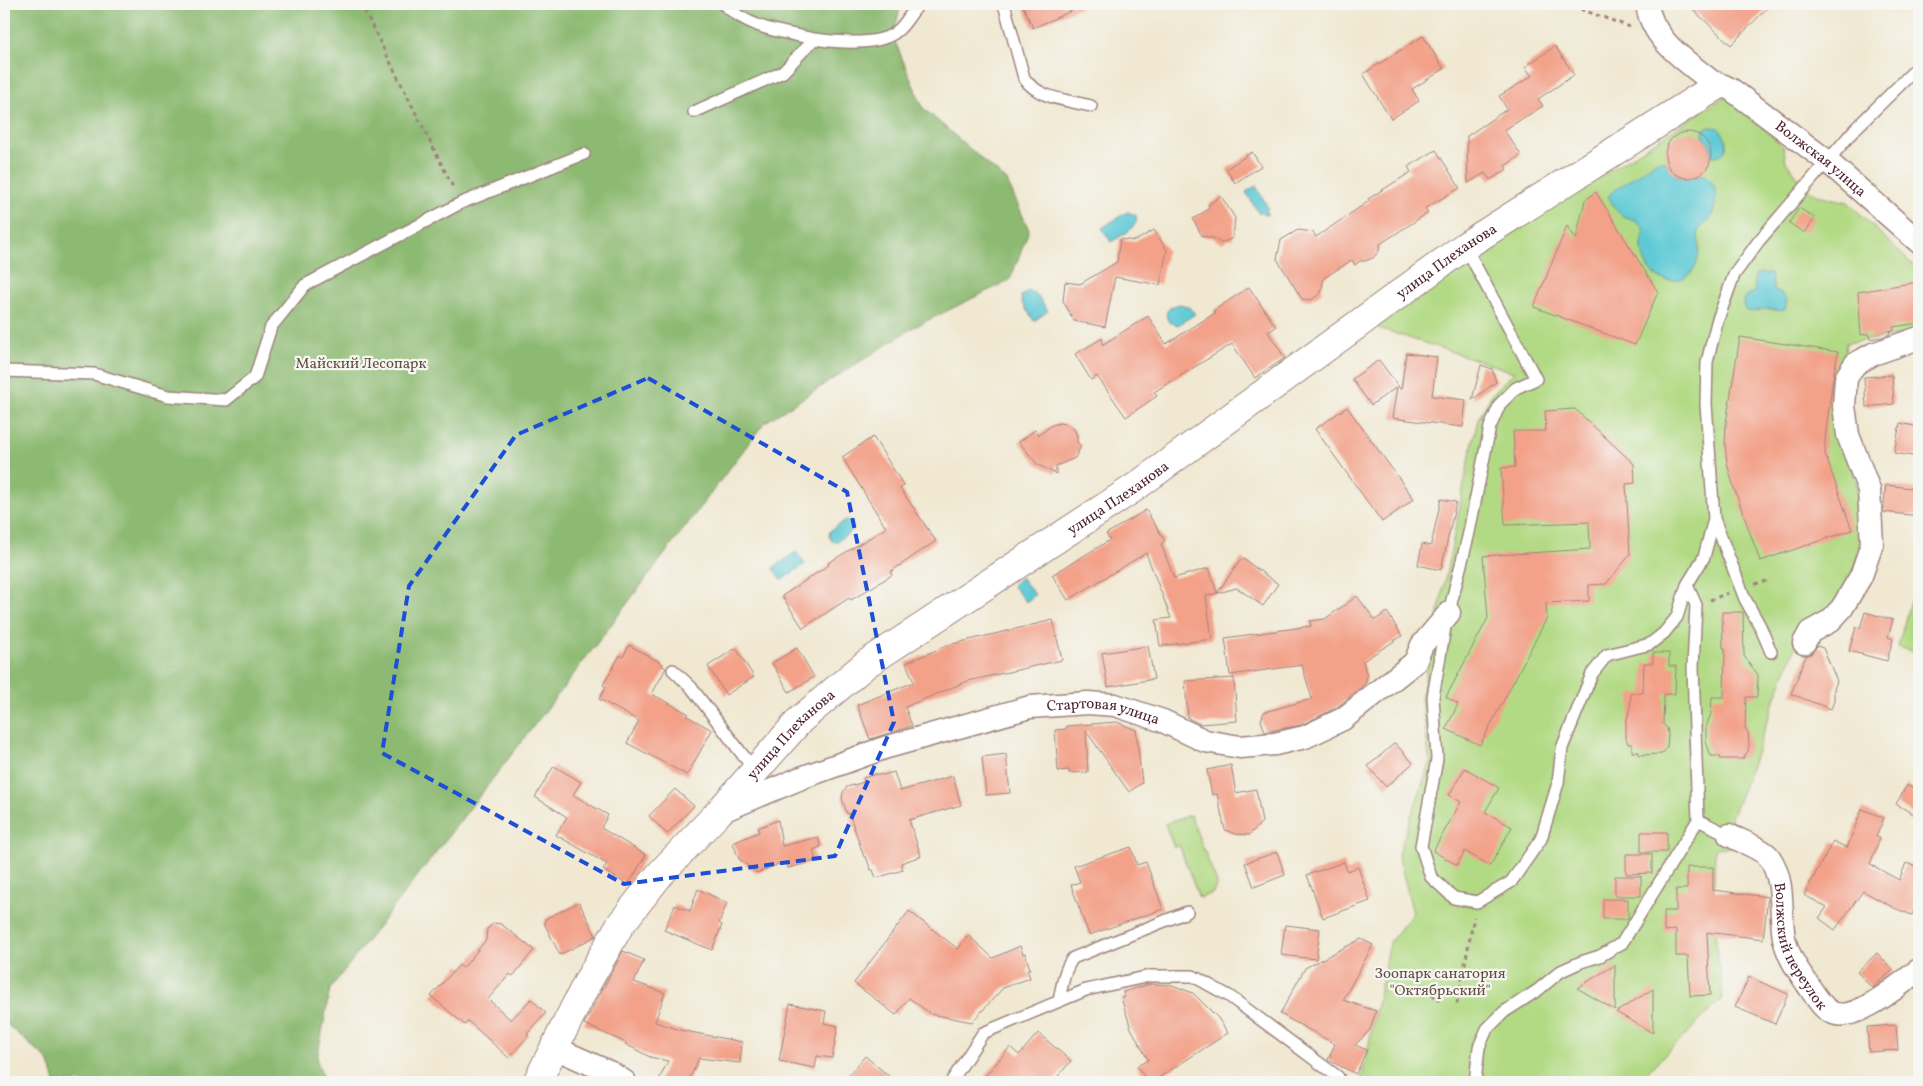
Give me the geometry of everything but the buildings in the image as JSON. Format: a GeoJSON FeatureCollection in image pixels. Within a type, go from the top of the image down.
{"type":"FeatureCollection","features":[{"type":"Feature","properties":{"kind":"street"},"geometry":{"type":"LineString","coordinates":[[1648,4],[1652,22],[1661,39],[1717,86]]}},
{"type":"Feature","properties":{"kind":"street","name":"Волжская улица"},"geometry":{"type":"LineString","coordinates":[[1717,86],[1724,86],[1732,90],[1827,162],[1919,242]]}},
{"type":"Feature","properties":{"kind":"street","name":"улица Плеханова"},"geometry":{"type":"LineString","coordinates":[[537,1082],[588,982],[620,925],[660,874],[719,812],[800,720],[866,664],[1134,488],[1465,246],[1717,86]]}},
{"type":"Feature","properties":{"kind":"street"},"geometry":{"type":"LineString","coordinates":[[1804,643],[1810,632],[1830,621],[1842,608],[1861,576],[1872,544],[1869,490],[1848,435],[1844,406],[1846,378],[1855,364],[1873,354],[1919,338]]}},
{"type":"Feature","properties":{"kind":"street","name":"Стартовая улица"},"geometry":{"type":"LineString","coordinates":[[719,812],[801,778],[884,748],[1030,707],[1088,703],[1116,705],[1163,721],[1205,742],[1240,747],[1275,744],[1305,736],[1343,719],[1415,662],[1422,645],[1449,613]]}},
{"type":"Feature","properties":{"kind":"street","name":"Волжский переулок"},"geometry":{"type":"LineString","coordinates":[[1729,835],[1768,855],[1776,869],[1781,889],[1784,938],[1791,959],[1821,1004],[1834,1014],[1850,1014],[1862,1010],[1919,970]]}},
{"type":"Feature","properties":{"kind":"street"},"geometry":{"type":"LineString","coordinates":[[555,1048],[625,1082]]}},
{"type":"Feature","properties":{"kind":"lane"},"geometry":{"type":"LineString","coordinates":[[723,4],[737,16],[762,28],[844,43],[875,41],[897,32],[919,4]]}},
{"type":"Feature","properties":{"kind":"lane"},"geometry":{"type":"LineString","coordinates":[[1004,4],[1024,78],[1030,87],[1044,94],[1091,106]]}},
{"type":"Feature","properties":{"kind":"lane"},"geometry":{"type":"LineString","coordinates":[[694,112],[782,72],[814,39]]}},
{"type":"Feature","properties":{"kind":"lane"},"geometry":{"type":"LineString","coordinates":[[1771,652],[1760,626],[1745,599],[1714,520],[1706,404],[1707,362],[1716,322],[1734,275],[1758,242],[1855,129],[1919,66]]}},
{"type":"Feature","properties":{"kind":"lane"},"geometry":{"type":"LineString","coordinates":[[4,371],[94,374],[168,396],[226,400],[256,376],[271,327],[305,284],[461,203],[584,154]]}},
{"type":"Feature","properties":{"kind":"lane"},"geometry":{"type":"LineString","coordinates":[[1465,246],[1536,379],[1516,388],[1500,404],[1490,427],[1468,537],[1449,613],[1433,697],[1436,759],[1421,846],[1432,877],[1454,898],[1477,902],[1511,882],[1541,839],[1558,783],[1562,748],[1592,674],[1607,655],[1650,644],[1664,633],[1677,617],[1687,584],[1704,558],[1714,520]]}},
{"type":"Feature","properties":{"kind":"lane"},"geometry":{"type":"LineString","coordinates":[[1475,1082],[1479,1047],[1487,1029],[1504,1012],[1538,990],[1561,971],[1600,956],[1622,943],[1698,820],[1694,667],[1696,605],[1687,584]]}},
{"type":"Feature","properties":{"kind":"lane"},"geometry":{"type":"LineString","coordinates":[[673,670],[691,687],[756,771]]}},
{"type":"Feature","properties":{"kind":"lane","name":"Волжский переулок"},"geometry":{"type":"LineString","coordinates":[[1698,820],[1729,835]]}},
{"type":"Feature","properties":{"kind":"lane"},"geometry":{"type":"LineString","coordinates":[[1059,1001],[1064,977],[1070,962],[1074,958],[1187,912]]}},
{"type":"Feature","properties":{"kind":"lane"},"geometry":{"type":"LineString","coordinates":[[951,1082],[983,1033],[1086,990],[1150,976],[1193,976],[1229,996],[1338,1077]]}},
{"type":"Feature","properties":{"kind":"path"},"geometry":{"type":"LineString","coordinates":[[361,4],[461,203]]}},
{"type":"Feature","properties":{"kind":"path"},"geometry":{"type":"LineString","coordinates":[[1566,4],[1661,39]]}},
{"type":"Feature","properties":{"kind":"path"},"geometry":{"type":"LineString","coordinates":[[1457,1004],[1477,902]]}},
{"type":"Feature","properties":{"kind":"path"},"geometry":{"type":"LineString","coordinates":[[1420,984],[1439,1001]]}},
{"type":"Feature","properties":{"kind":"highlighted area"},"geometry":{"type":"Polygon","coordinates":[[[648,378],[847,492],[894,722],[835,856],[624,884],[382,753],[409,586],[516,435],[648,378]]]}},
{"type":"Feature","properties":{"kind":"green space","name":"Майский Лесопарк"},"geometry":{"type":"Polygon","coordinates":[[[4,4],[901,4],[893,37],[923,108],[1007,181],[1029,230],[1010,280],[914,327],[764,423],[570,679],[330,989],[317,1060],[324,1082],[55,1082],[48,1060],[4,1022],[4,4]]]}},
{"type":"Feature","properties":{"kind":"green space","name":"Зоопарк санатория \"Октябрьский\""},"geometry":{"type":"Polygon","coordinates":[[[1726,96],[1783,146],[1786,162],[1805,186],[1817,195],[1848,202],[1919,271],[1919,333],[1846,343],[1840,404],[1865,526],[1857,565],[1836,602],[1805,628],[1794,650],[1729,823],[1728,847],[1715,848],[1713,914],[1723,998],[1637,1082],[1361,1082],[1390,942],[1413,913],[1398,854],[1430,763],[1421,700],[1471,450],[1478,419],[1492,394],[1514,372],[1369,325],[1726,96]]]}},
{"type":"Feature","properties":{"kind":"green space"},"geometry":{"type":"Polygon","coordinates":[[[1910,601],[1919,603],[1919,653],[1898,647],[1910,601]]]}},
{"type":"Feature","properties":{"kind":"green space"},"geometry":{"type":"Polygon","coordinates":[[[1190,815],[1217,883],[1213,893],[1199,898],[1179,845],[1174,847],[1165,824],[1190,815]]]}},
{"type":"Feature","properties":{"kind":"water"},"geometry":{"type":"Polygon","coordinates":[[[1711,127],[1719,128],[1726,142],[1723,153],[1712,156],[1710,146],[1703,136],[1704,129],[1711,127]]]}},
{"type":"Feature","properties":{"kind":"water"},"geometry":{"type":"Polygon","coordinates":[[[1657,161],[1665,161],[1679,177],[1686,178],[1702,175],[1708,177],[1712,181],[1716,192],[1715,205],[1710,218],[1698,231],[1699,255],[1696,266],[1688,275],[1678,280],[1666,280],[1651,272],[1645,262],[1642,251],[1642,226],[1620,213],[1608,196],[1657,161]]]}},
{"type":"Feature","properties":{"kind":"water"},"geometry":{"type":"Polygon","coordinates":[[[1256,186],[1268,208],[1266,209],[1268,214],[1265,215],[1262,212],[1259,214],[1246,192],[1256,186]]]}},
{"type":"Feature","properties":{"kind":"water"},"geometry":{"type":"Polygon","coordinates":[[[1127,212],[1136,215],[1135,224],[1111,242],[1102,228],[1127,212]]]}},
{"type":"Feature","properties":{"kind":"water"},"geometry":{"type":"Polygon","coordinates":[[[1761,273],[1771,274],[1774,289],[1787,300],[1785,310],[1767,309],[1750,312],[1745,309],[1744,300],[1746,296],[1755,292],[1754,280],[1756,275],[1761,273]]]}},
{"type":"Feature","properties":{"kind":"water"},"geometry":{"type":"Polygon","coordinates":[[[1029,291],[1036,294],[1048,311],[1034,321],[1022,303],[1021,296],[1029,291]]]}},
{"type":"Feature","properties":{"kind":"water"},"geometry":{"type":"Polygon","coordinates":[[[1180,304],[1189,307],[1195,314],[1178,325],[1169,322],[1166,315],[1168,310],[1180,304]]]}},
{"type":"Feature","properties":{"kind":"water"},"geometry":{"type":"Polygon","coordinates":[[[846,520],[851,521],[853,530],[836,542],[832,541],[829,536],[830,531],[846,520]]]}},
{"type":"Feature","properties":{"kind":"water"},"geometry":{"type":"Polygon","coordinates":[[[796,552],[805,564],[782,580],[773,568],[796,552]]]}},
{"type":"Feature","properties":{"kind":"water"},"geometry":{"type":"Polygon","coordinates":[[[1021,577],[1035,595],[1026,602],[1012,585],[1021,577]]]}}]}
